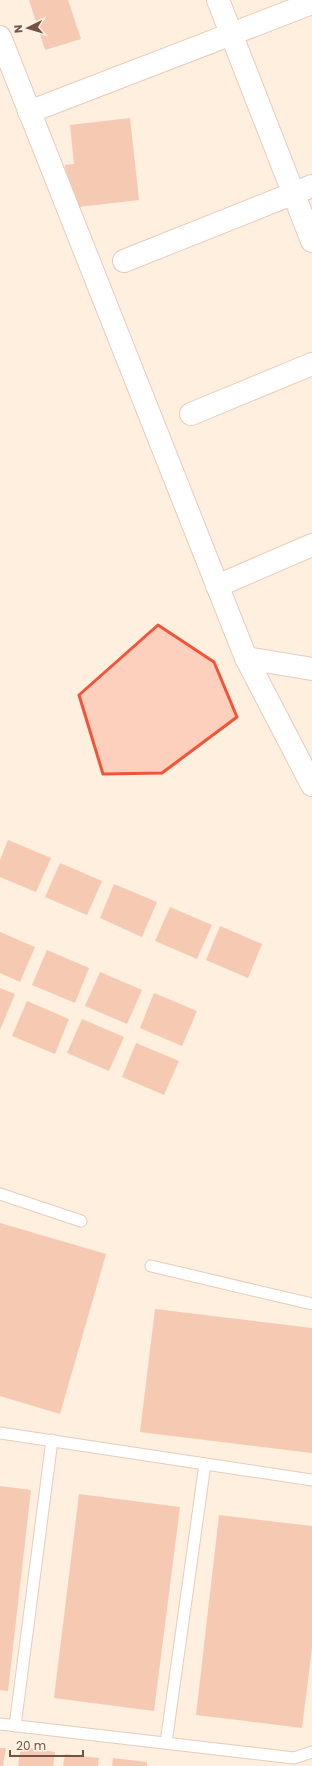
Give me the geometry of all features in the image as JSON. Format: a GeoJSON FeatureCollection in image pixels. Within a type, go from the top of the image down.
{"type":"FeatureCollection","features":[{"type":"Feature","properties":{"kind":"street"},"geometry":{"type":"LineString","coordinates":[[218,0],[231,34],[302,189],[312,241]]}},
{"type":"Feature","properties":{"kind":"street"},"geometry":{"type":"LineString","coordinates":[[29,112],[312,3]]}},
{"type":"Feature","properties":{"kind":"street"},"geometry":{"type":"LineString","coordinates":[[0,37],[246,658],[312,785]]}},
{"type":"Feature","properties":{"kind":"street"},"geometry":{"type":"LineString","coordinates":[[124,261],[302,189]]}},
{"type":"Feature","properties":{"kind":"street"},"geometry":{"type":"LineString","coordinates":[[192,414],[312,364]]}},
{"type":"Feature","properties":{"kind":"street"},"geometry":{"type":"LineString","coordinates":[[217,586],[312,546]]}},
{"type":"Feature","properties":{"kind":"street"},"geometry":{"type":"LineString","coordinates":[[246,658],[312,669]]}},
{"type":"Feature","properties":{"kind":"lane"},"geometry":{"type":"LineString","coordinates":[[0,1194],[81,1221]]}},
{"type":"Feature","properties":{"kind":"lane"},"geometry":{"type":"LineString","coordinates":[[151,1266],[312,1304]]}},
{"type":"Feature","properties":{"kind":"lane"},"geometry":{"type":"LineString","coordinates":[[0,1433],[312,1480]]}},
{"type":"Feature","properties":{"kind":"lane"},"geometry":{"type":"LineString","coordinates":[[15,1726],[52,1440]]}},
{"type":"Feature","properties":{"kind":"lane"},"geometry":{"type":"LineString","coordinates":[[166,1743],[205,1464]]}},
{"type":"Feature","properties":{"kind":"lane"},"geometry":{"type":"LineString","coordinates":[[0,1724],[294,1758],[312,1752]]}},
{"type":"Feature","properties":{"kind":"highlighted area"},"geometry":{"type":"Polygon","coordinates":[[[158,625],[214,662],[237,717],[162,773],[103,774],[79,695],[158,625]]]}},
{"type":"Feature","properties":{"kind":"building"},"geometry":{"type":"Polygon","coordinates":[[[29,0],[68,0],[81,39],[45,50],[29,0]]]}},
{"type":"Feature","properties":{"kind":"building"},"geometry":{"type":"Polygon","coordinates":[[[130,118],[139,200],[70,208],[65,165],[74,164],[70,125],[130,118]]]}},
{"type":"Feature","properties":{"kind":"building"},"geometry":{"type":"Polygon","coordinates":[[[8,840],[51,858],[36,892],[0,877],[0,860],[8,840]]]}},
{"type":"Feature","properties":{"kind":"building"},"geometry":{"type":"Polygon","coordinates":[[[60,863],[102,881],[87,915],[45,897],[60,863]]]}},
{"type":"Feature","properties":{"kind":"building"},"geometry":{"type":"Polygon","coordinates":[[[114,884],[157,902],[142,937],[100,918],[114,884]]]}},
{"type":"Feature","properties":{"kind":"building"},"geometry":{"type":"Polygon","coordinates":[[[170,907],[212,925],[197,959],[155,941],[170,907]]]}},
{"type":"Feature","properties":{"kind":"building"},"geometry":{"type":"Polygon","coordinates":[[[220,926],[262,944],[248,978],[206,960],[220,926]]]}},
{"type":"Feature","properties":{"kind":"building"},"geometry":{"type":"Polygon","coordinates":[[[0,932],[35,947],[20,982],[0,973],[0,932]]]}},
{"type":"Feature","properties":{"kind":"building"},"geometry":{"type":"Polygon","coordinates":[[[47,950],[89,968],[75,1003],[32,985],[47,950]]]}},
{"type":"Feature","properties":{"kind":"building"},"geometry":{"type":"Polygon","coordinates":[[[100,972],[142,990],[127,1024],[85,1006],[100,972]]]}},
{"type":"Feature","properties":{"kind":"building"},"geometry":{"type":"Polygon","coordinates":[[[0,988],[15,994],[0,1030],[0,988]]]}},
{"type":"Feature","properties":{"kind":"building"},"geometry":{"type":"Polygon","coordinates":[[[154,993],[197,1011],[182,1046],[140,1028],[154,993]]]}},
{"type":"Feature","properties":{"kind":"building"},"geometry":{"type":"Polygon","coordinates":[[[27,1001],[69,1019],[55,1054],[12,1036],[27,1001]]]}},
{"type":"Feature","properties":{"kind":"building"},"geometry":{"type":"Polygon","coordinates":[[[82,1019],[124,1037],[109,1071],[67,1053],[82,1019]]]}},
{"type":"Feature","properties":{"kind":"building"},"geometry":{"type":"Polygon","coordinates":[[[136,1043],[179,1061],[164,1095],[122,1077],[136,1043]]]}},
{"type":"Feature","properties":{"kind":"building"},"geometry":{"type":"Polygon","coordinates":[[[0,1223],[106,1254],[60,1414],[0,1396],[0,1223]]]}},
{"type":"Feature","properties":{"kind":"building"},"geometry":{"type":"Polygon","coordinates":[[[155,1309],[312,1328],[312,1453],[140,1432],[155,1309]]]}},
{"type":"Feature","properties":{"kind":"building"},"geometry":{"type":"Polygon","coordinates":[[[0,1486],[31,1490],[8,1691],[0,1690],[0,1486]]]}},
{"type":"Feature","properties":{"kind":"building"},"geometry":{"type":"Polygon","coordinates":[[[79,1494],[180,1507],[154,1711],[54,1698],[79,1494]]]}},
{"type":"Feature","properties":{"kind":"building"},"geometry":{"type":"Polygon","coordinates":[[[219,1515],[312,1526],[312,1648],[302,1728],[196,1715],[219,1515]]]}},
{"type":"Feature","properties":{"kind":"building"},"geometry":{"type":"Polygon","coordinates":[[[21,1747],[55,1752],[53,1766],[18,1766],[21,1747]]]}},
{"type":"Feature","properties":{"kind":"building"},"geometry":{"type":"Polygon","coordinates":[[[0,1748],[6,1748],[3,1766],[0,1766],[0,1748]]]}},
{"type":"Feature","properties":{"kind":"building"},"geometry":{"type":"Polygon","coordinates":[[[65,1754],[99,1758],[98,1766],[63,1766],[65,1754]]]}},
{"type":"Feature","properties":{"kind":"building"},"geometry":{"type":"Polygon","coordinates":[[[113,1758],[147,1762],[147,1766],[112,1766],[113,1758]]]}}]}
